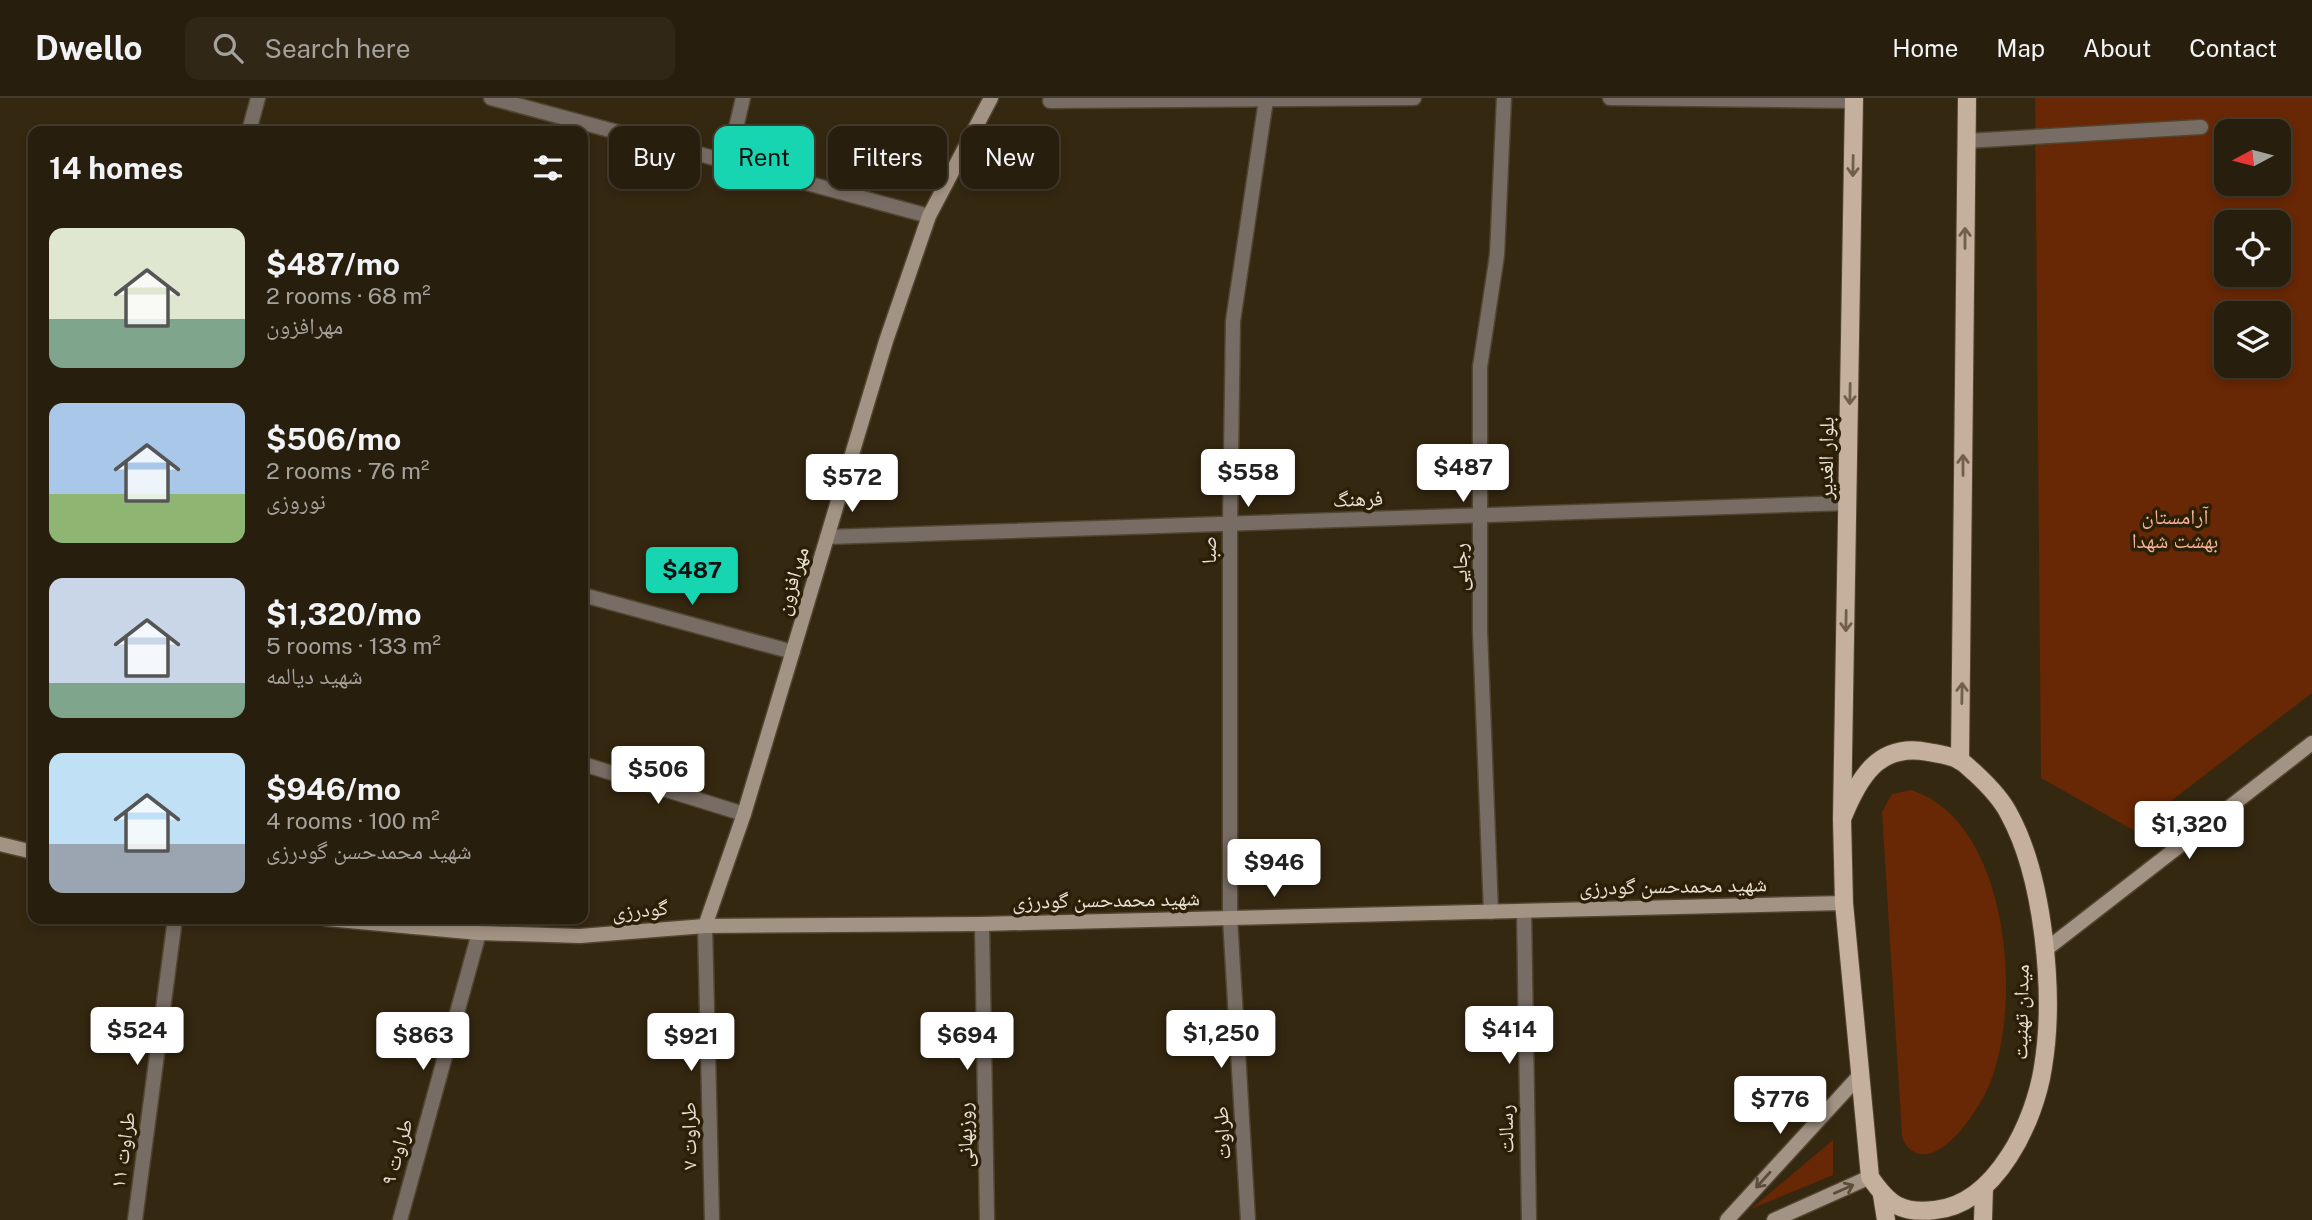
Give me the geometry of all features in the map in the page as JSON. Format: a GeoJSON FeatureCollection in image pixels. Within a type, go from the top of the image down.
{"type":"FeatureCollection","features":[{"type":"Feature","properties":{"kind":"main road"},"geometry":{"type":"LineString","coordinates":[[1961,761],[1967,98]]}},
{"type":"Feature","properties":{"kind":"main road","name":"بلوار الغدیر"},"geometry":{"type":"LineString","coordinates":[[1842,819],[1854,99]]}},
{"type":"Feature","properties":{"kind":"main road","name":"میدان تهنیت"},"geometry":{"type":"LineString","coordinates":[[1899,751],[1923,751],[1961,761],[1999,798],[2018,833],[2032,877],[2044,951],[2046,1012],[2043,1069],[2028,1119],[2013,1150],[1994,1178],[1971,1198],[1945,1209],[1919,1212],[1899,1207],[1882,1195],[1870,1177],[1843,903],[1842,819],[1852,794],[1864,775],[1882,758],[1899,751]]}},
{"type":"Feature","properties":{"kind":"main road"},"geometry":{"type":"LineString","coordinates":[[1983,1220],[1984,1187]]}},
{"type":"Feature","properties":{"kind":"main road"},"geometry":{"type":"LineString","coordinates":[[1882,1195],[1885,1220]]}},
{"type":"Feature","properties":{"kind":"street"},"geometry":{"type":"LineString","coordinates":[[250,126],[258,98]]}},
{"type":"Feature","properties":{"kind":"street"},"geometry":{"type":"LineString","coordinates":[[491,98],[576,126]]}},
{"type":"Feature","properties":{"kind":"street"},"geometry":{"type":"LineString","coordinates":[[736,126],[743,98]]}},
{"type":"Feature","properties":{"kind":"street","name":"مهرافزون"},"geometry":{"type":"LineString","coordinates":[[705,926],[744,814],[886,341],[929,216],[991,98]]}},
{"type":"Feature","properties":{"kind":"street"},"geometry":{"type":"LineString","coordinates":[[1050,101],[1414,98]]}},
{"type":"Feature","properties":{"kind":"street","name":"رجایی"},"geometry":{"type":"LineString","coordinates":[[1491,912],[1480,631],[1480,367],[1497,255],[1504,98]]}},
{"type":"Feature","properties":{"kind":"street"},"geometry":{"type":"LineString","coordinates":[[1610,98],[1854,99]]}},
{"type":"Feature","properties":{"kind":"street","name":"صبا"},"geometry":{"type":"LineString","coordinates":[[1230,918],[1233,321],[1266,100]]}},
{"type":"Feature","properties":{"kind":"street"},"geometry":{"type":"LineString","coordinates":[[1966,141],[2202,127]]}},
{"type":"Feature","properties":{"kind":"street"},"geometry":{"type":"LineString","coordinates":[[588,129],[714,159]]}},
{"type":"Feature","properties":{"kind":"street"},"geometry":{"type":"LineString","coordinates":[[814,185],[929,216]]}},
{"type":"Feature","properties":{"kind":"street","name":"فرهنگ"},"geometry":{"type":"LineString","coordinates":[[827,537],[1848,503]]}},
{"type":"Feature","properties":{"kind":"street"},"geometry":{"type":"LineString","coordinates":[[588,596],[793,652]]}},
{"type":"Feature","properties":{"kind":"street"},"geometry":{"type":"LineString","coordinates":[[2044,951],[2312,743]]}},
{"type":"Feature","properties":{"kind":"street"},"geometry":{"type":"LineString","coordinates":[[588,766],[744,814]]}},
{"type":"Feature","properties":{"kind":"street"},"geometry":{"type":"LineString","coordinates":[[0,844],[28,851]]}},
{"type":"Feature","properties":{"kind":"street","name":"شهید محمدحسن گودرزی"},"geometry":{"type":"LineString","coordinates":[[705,926],[982,924],[1843,903]]}},
{"type":"Feature","properties":{"kind":"street","name":"رسالت"},"geometry":{"type":"LineString","coordinates":[[1524,911],[1529,1220]]}},
{"type":"Feature","properties":{"kind":"street","name":"طراوت"},"geometry":{"type":"LineString","coordinates":[[1230,918],[1248,1220]]}},
{"type":"Feature","properties":{"kind":"street","name":"طراوت ۱۱"},"geometry":{"type":"LineString","coordinates":[[135,1220],[174,924]]}},
{"type":"Feature","properties":{"kind":"street","name":"گودرزی"},"geometry":{"type":"LineString","coordinates":[[381,924],[479,933],[580,936],[705,926]]}},
{"type":"Feature","properties":{"kind":"street","name":"روزبهانی"},"geometry":{"type":"LineString","coordinates":[[982,924],[987,1220]]}},
{"type":"Feature","properties":{"kind":"street","name":"طراوت ۷"},"geometry":{"type":"LineString","coordinates":[[705,926],[712,1220]]}},
{"type":"Feature","properties":{"kind":"street","name":"طراوت ۹"},"geometry":{"type":"LineString","coordinates":[[400,1220],[479,933]]}},
{"type":"Feature","properties":{"kind":"street"},"geometry":{"type":"LineString","coordinates":[[1727,1220],[1859,1076]]}},
{"type":"Feature","properties":{"kind":"street"},"geometry":{"type":"LineString","coordinates":[[1774,1220],[1870,1177]]}},
{"type":"Feature","properties":{"kind":"green space","name":"آرامستان بهشت شهدا"},"geometry":{"type":"Polygon","coordinates":[[[2035,98],[2312,98],[2312,693],[2133,830],[2041,778],[2035,98]]]}},
{"type":"Feature","properties":{"kind":"green space"},"geometry":{"type":"Polygon","coordinates":[[[1911,790],[1945,809],[1970,839],[1989,878],[2001,923],[2006,969],[2005,1015],[1998,1057],[1986,1092],[1966,1124],[1946,1145],[1924,1154],[1909,1149],[1902,1136],[1882,812],[1892,794],[1911,790]]]}},
{"type":"Feature","properties":{"kind":"green space"},"geometry":{"type":"Polygon","coordinates":[[[1833,1140],[1833,1175],[1751,1209],[1833,1140]]]}}]}
